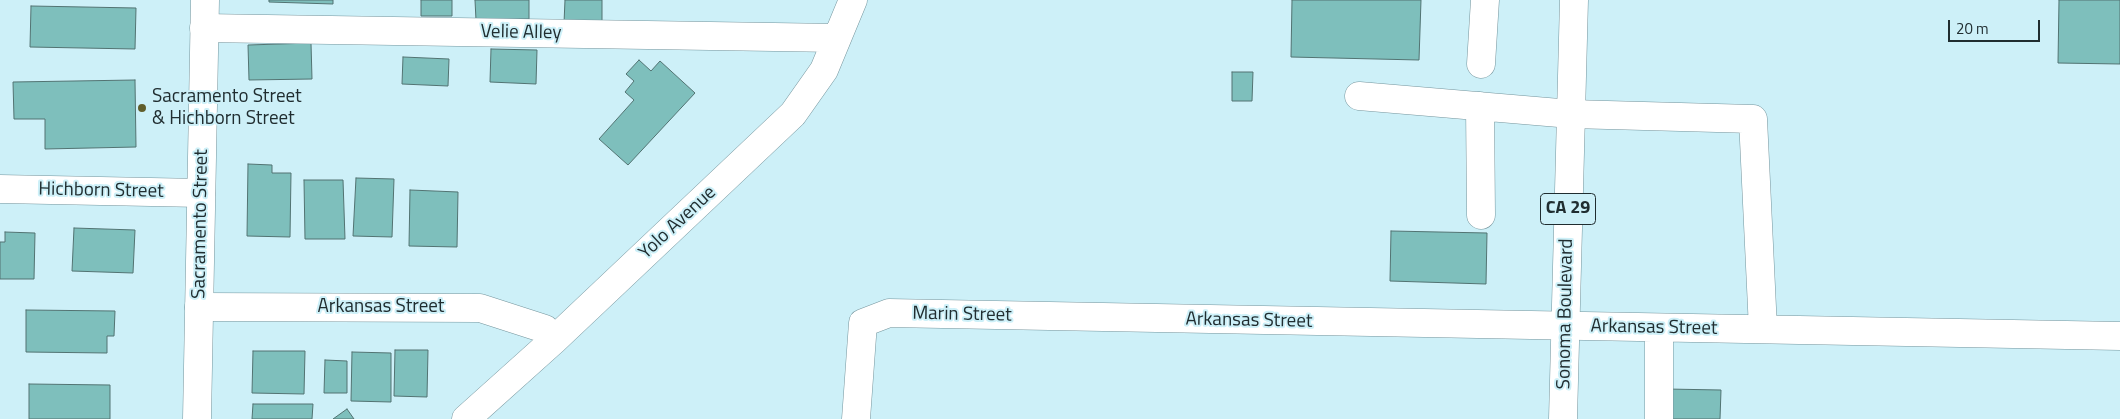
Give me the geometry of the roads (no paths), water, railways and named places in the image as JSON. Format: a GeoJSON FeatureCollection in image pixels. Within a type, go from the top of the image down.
{"type":"FeatureCollection","features":[{"type":"Feature","properties":{"kind":"street","name":"Sacramento Street"},"geometry":{"type":"LineString","coordinates":[[197,419],[205,0]]}},
{"type":"Feature","properties":{"kind":"street","name":"Yolo Avenue"},"geometry":{"type":"LineString","coordinates":[[466,419],[554,340],[793,114],[824,70],[853,0]]}},
{"type":"Feature","properties":{"kind":"street"},"geometry":{"type":"LineString","coordinates":[[1482,64],[1484,0]]}},
{"type":"Feature","properties":{"kind":"street","name":"Sonoma Boulevard"},"geometry":{"type":"LineString","coordinates":[[1563,419],[1574,0]]}},
{"type":"Feature","properties":{"kind":"street","name":"Velie Alley"},"geometry":{"type":"LineString","coordinates":[[204,28],[837,38]]}},
{"type":"Feature","properties":{"kind":"street"},"geometry":{"type":"LineString","coordinates":[[1359,96],[1571,114],[1753,120],[1763,329]]}},
{"type":"Feature","properties":{"kind":"street"},"geometry":{"type":"LineString","coordinates":[[1480,106],[1481,215]]}},
{"type":"Feature","properties":{"kind":"street","name":"Hichborn Street"},"geometry":{"type":"LineString","coordinates":[[0,190],[202,193]]}},
{"type":"Feature","properties":{"kind":"street","name":"Arkansas Street"},"geometry":{"type":"LineString","coordinates":[[199,307],[480,308],[545,329],[554,340]]}},
{"type":"Feature","properties":{"kind":"street","name":"Marin Street"},"geometry":{"type":"LineString","coordinates":[[856,419],[863,323],[889,313],[1159,319]]}},
{"type":"Feature","properties":{"kind":"street","name":"Arkansas Street"},"geometry":{"type":"LineString","coordinates":[[1159,319],[2120,336]]}},
{"type":"Feature","properties":{"kind":"street"},"geometry":{"type":"LineString","coordinates":[[1659,328],[1659,419]]}},
{"type":"Feature","properties":{"kind":"place","name":"Sacramento Street & Hichborn Street"},"geometry":{"type":"Point","coordinates":[142,108]}}]}
